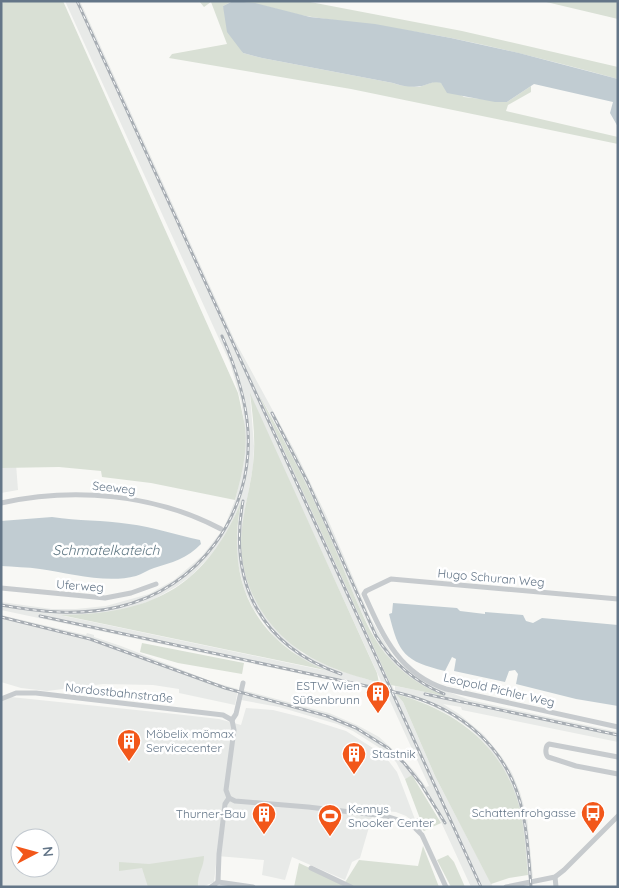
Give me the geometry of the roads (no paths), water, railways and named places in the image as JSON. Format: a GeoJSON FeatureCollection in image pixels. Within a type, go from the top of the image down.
{"type":"FeatureCollection","features":[{"type":"Feature","properties":{"kind":"street","name":"Seeweg"},"geometry":{"type":"LineString","coordinates":[[1,503],[48,496],[106,496],[142,501],[167,508],[190,515],[221,529]]}},
{"type":"Feature","properties":{"kind":"street","name":"Hugo Schuran Weg"},"geometry":{"type":"LineString","coordinates":[[366,591],[391,579],[618,599]]}},
{"type":"Feature","properties":{"kind":"street","name":"Uferweg"},"geometry":{"type":"LineString","coordinates":[[1,588],[105,598],[131,593],[156,584]]}},
{"type":"Feature","properties":{"kind":"street","name":"Leopold Pichler Weg"},"geometry":{"type":"LineString","coordinates":[[366,591],[364,594],[380,630],[402,663],[430,684],[618,727]]}},
{"type":"Feature","properties":{"kind":"street"},"geometry":{"type":"LineString","coordinates":[[243,683],[236,714],[232,720],[234,730],[226,790],[229,798],[236,801],[378,815],[402,821],[420,832]]}},
{"type":"Feature","properties":{"kind":"street","name":"Nordostbahnstraße"},"geometry":{"type":"LineString","coordinates":[[2,698],[16,693],[36,693],[223,715],[232,720]]}},
{"type":"Feature","properties":{"kind":"street"},"geometry":{"type":"LineString","coordinates":[[618,757],[547,744],[546,752],[548,757],[576,766],[618,774]]}},
{"type":"Feature","properties":{"kind":"street"},"geometry":{"type":"LineString","coordinates":[[218,882],[219,854],[225,804],[229,798]]}},
{"type":"Feature","properties":{"kind":"street"},"geometry":{"type":"LineString","coordinates":[[506,887],[555,877],[618,816]]}},
{"type":"Feature","properties":{"kind":"street"},"geometry":{"type":"LineString","coordinates":[[418,821],[420,832],[446,887]]}},
{"type":"Feature","properties":{"kind":"street"},"geometry":{"type":"LineString","coordinates":[[311,868],[351,887]]}},
{"type":"Feature","properties":{"kind":"street"},"geometry":{"type":"LineString","coordinates":[[555,877],[556,887]]}},
{"type":"Feature","properties":{"kind":"street"},"geometry":{"type":"LineString","coordinates":[[211,887],[218,882],[253,887]]}},
{"type":"Feature","properties":{"kind":"water"},"geometry":{"type":"Polygon","coordinates":[[[233,1],[255,3],[310,17],[375,24],[451,38],[519,53],[618,79],[618,127],[610,113],[613,102],[534,84],[507,102],[495,102],[447,93],[441,83],[438,82],[418,87],[400,85],[243,53],[227,32],[223,6],[233,1]]]}},
{"type":"Feature","properties":{"kind":"water","name":"Schmatelkateich"},"geometry":{"type":"Polygon","coordinates":[[[52,517],[138,525],[200,540],[201,544],[191,553],[179,559],[136,576],[124,578],[88,577],[35,568],[1,566],[1,521],[52,517]]]}},
{"type":"Feature","properties":{"kind":"water"},"geometry":{"type":"Polygon","coordinates":[[[393,603],[457,608],[460,611],[485,614],[485,612],[523,615],[526,621],[533,623],[542,618],[618,625],[618,706],[576,699],[516,684],[518,674],[515,670],[509,671],[505,682],[454,671],[456,659],[452,657],[445,671],[420,664],[405,654],[396,638],[389,614],[392,613],[393,603]]]}},
{"type":"Feature","properties":{"kind":"railway"},"geometry":{"type":"LineString","coordinates":[[77,1],[481,887]]}},
{"type":"Feature","properties":{"kind":"railway"},"geometry":{"type":"LineString","coordinates":[[1,605],[30,610],[60,612],[103,610],[118,607],[147,598],[173,584],[196,565],[215,543],[230,518],[241,491],[247,462],[248,431],[245,406],[222,336]]}},
{"type":"Feature","properties":{"kind":"railway"},"geometry":{"type":"LineString","coordinates":[[272,413],[308,483],[376,636],[389,654],[405,670],[423,684],[444,694]]}},
{"type":"Feature","properties":{"kind":"railway"},"geometry":{"type":"LineString","coordinates":[[243,501],[240,531],[241,559],[246,584],[256,608],[271,629],[290,647],[313,662],[341,674]]}},
{"type":"Feature","properties":{"kind":"railway"},"geometry":{"type":"LineString","coordinates":[[40,616],[399,693],[443,709],[480,735],[495,751],[507,770],[517,791],[523,814],[531,887]]}},
{"type":"Feature","properties":{"kind":"railway"},"geometry":{"type":"LineString","coordinates":[[1,617],[90,639],[225,688],[327,716],[356,728],[388,748],[404,763],[421,784],[445,823]]}},
{"type":"Feature","properties":{"kind":"railway"},"geometry":{"type":"LineString","coordinates":[[425,694],[618,735]]}},
{"type":"Feature","properties":{"kind":"place","name":"ESTW Wien Süßenbrunn"},"geometry":{"type":"Point","coordinates":[378,714]}},
{"type":"Feature","properties":{"kind":"place","name":"Möbelix mömax Servicecenter"},"geometry":{"type":"Point","coordinates":[129,762]}},
{"type":"Feature","properties":{"kind":"place","name":"Stastnik"},"geometry":{"type":"Point","coordinates":[354,775]}},
{"type":"Feature","properties":{"kind":"place","name":"Schattenfrohgasse"},"geometry":{"type":"Point","coordinates":[593,834]}},
{"type":"Feature","properties":{"kind":"place","name":"Thurner-Bau"},"geometry":{"type":"Point","coordinates":[264,835]}},
{"type":"Feature","properties":{"kind":"place","name":"Kennys Snooker Center"},"geometry":{"type":"Point","coordinates":[330,837]}}]}
